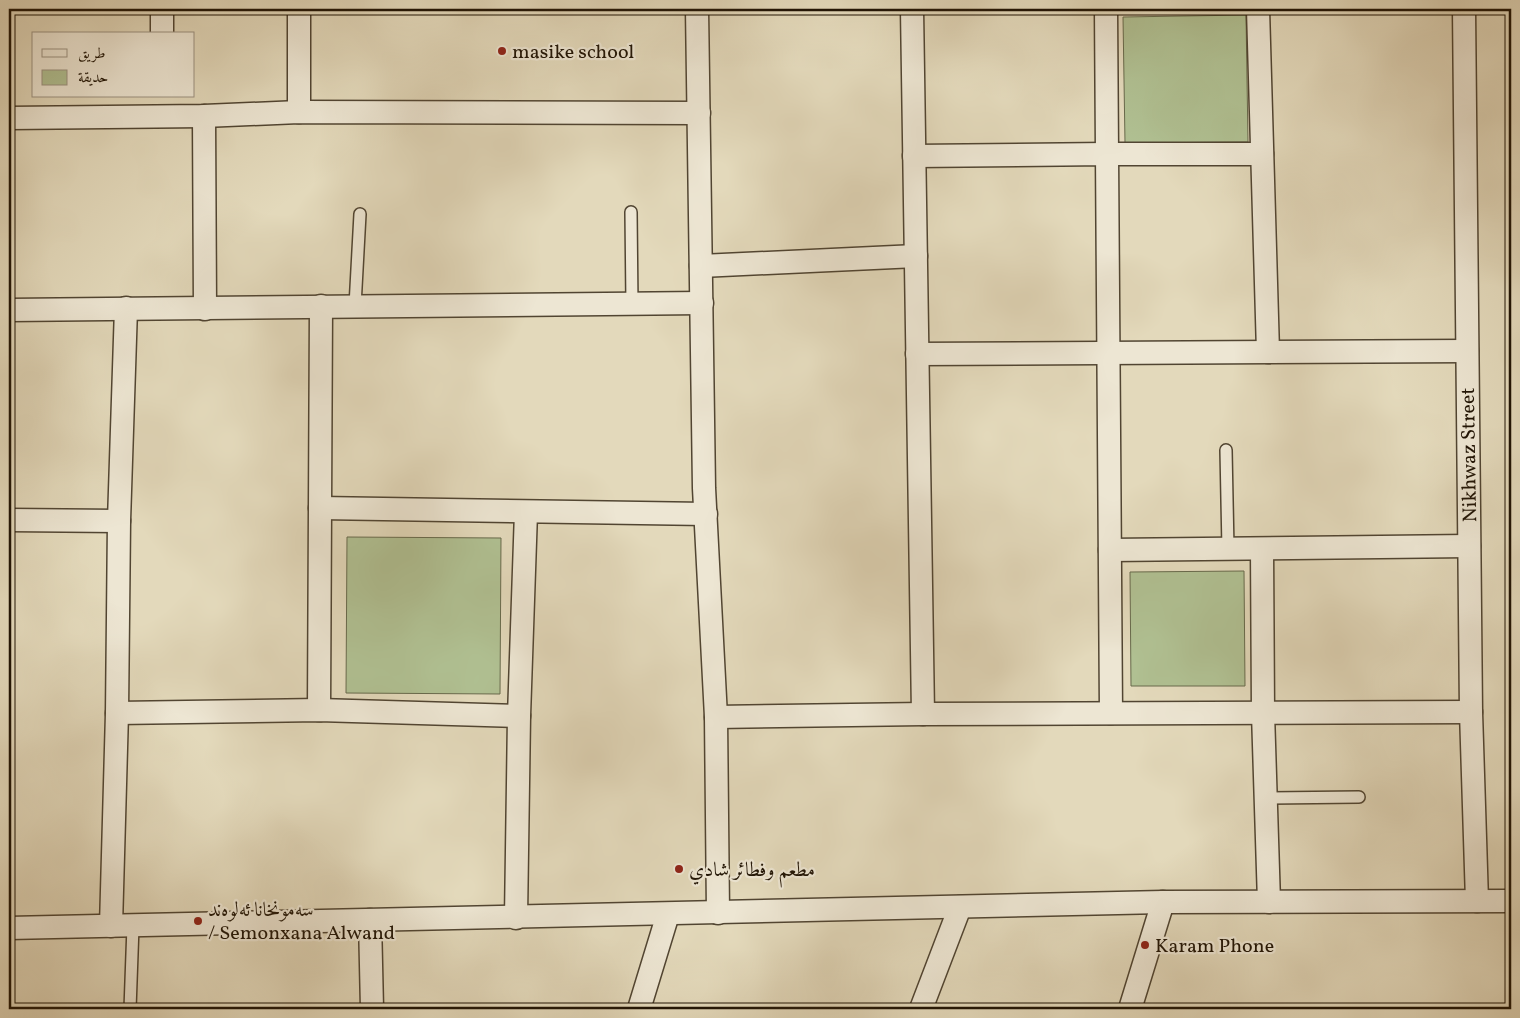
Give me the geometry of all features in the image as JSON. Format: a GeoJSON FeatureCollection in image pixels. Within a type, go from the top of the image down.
{"type":"FeatureCollection","features":[{"type":"Feature","properties":{"kind":"street"},"geometry":{"type":"LineString","coordinates":[[162,9],[162,32]]}},
{"type":"Feature","properties":{"kind":"street"},"geometry":{"type":"LineString","coordinates":[[299,9],[299,112]]}},
{"type":"Feature","properties":{"kind":"street"},"geometry":{"type":"LineString","coordinates":[[697,9],[706,514],[716,717],[718,913]]}},
{"type":"Feature","properties":{"kind":"street"},"geometry":{"type":"LineString","coordinates":[[912,9],[923,714]]}},
{"type":"Feature","properties":{"kind":"street"},"geometry":{"type":"LineString","coordinates":[[1106,9],[1111,713]]}},
{"type":"Feature","properties":{"kind":"street"},"geometry":{"type":"LineString","coordinates":[[1258,9],[1268,352]]}},
{"type":"Feature","properties":{"kind":"street","name":"Nikhwaz Street"},"geometry":{"type":"LineString","coordinates":[[1464,9],[1471,712],[1477,901]]}},
{"type":"Feature","properties":{"kind":"street"},"geometry":{"type":"LineString","coordinates":[[9,118],[161,106],[204,116],[299,112],[699,113]]}},
{"type":"Feature","properties":{"kind":"street"},"geometry":{"type":"LineString","coordinates":[[204,116],[205,309]]}},
{"type":"Feature","properties":{"kind":"street"},"geometry":{"type":"LineString","coordinates":[[914,156],[1262,154]]}},
{"type":"Feature","properties":{"kind":"street"},"geometry":{"type":"LineString","coordinates":[[701,266],[916,256]]}},
{"type":"Feature","properties":{"kind":"street"},"geometry":{"type":"LineString","coordinates":[[9,310],[702,304]]}},
{"type":"Feature","properties":{"kind":"street"},"geometry":{"type":"LineString","coordinates":[[318,710],[322,306]]}},
{"type":"Feature","properties":{"kind":"street"},"geometry":{"type":"LineString","coordinates":[[122,926],[117,713],[119,521],[126,308]]}},
{"type":"Feature","properties":{"kind":"street"},"geometry":{"type":"LineString","coordinates":[[917,354],[1467,351]]}},
{"type":"Feature","properties":{"kind":"street"},"geometry":{"type":"LineString","coordinates":[[320,508],[706,514]]}},
{"type":"Feature","properties":{"kind":"street"},"geometry":{"type":"LineString","coordinates":[[516,918],[519,716],[526,512]]}},
{"type":"Feature","properties":{"kind":"street"},"geometry":{"type":"LineString","coordinates":[[9,520],[119,521]]}},
{"type":"Feature","properties":{"kind":"street"},"geometry":{"type":"LineString","coordinates":[[1110,550],[1469,546]]}},
{"type":"Feature","properties":{"kind":"street"},"geometry":{"type":"LineString","coordinates":[[1262,549],[1269,902]]}},
{"type":"Feature","properties":{"kind":"street"},"geometry":{"type":"LineString","coordinates":[[117,713],[318,710],[519,716]]}},
{"type":"Feature","properties":{"kind":"street"},"geometry":{"type":"LineString","coordinates":[[716,717],[923,714],[1471,712]]}},
{"type":"Feature","properties":{"kind":"street"},"geometry":{"type":"LineString","coordinates":[[9,928],[1163,902],[1511,901]]}},
{"type":"Feature","properties":{"kind":"street"},"geometry":{"type":"LineString","coordinates":[[1130,1009],[1163,902]]}},
{"type":"Feature","properties":{"kind":"street"},"geometry":{"type":"LineString","coordinates":[[921,1009],[960,907]]}},
{"type":"Feature","properties":{"kind":"street"},"geometry":{"type":"LineString","coordinates":[[639,1009],[668,914]]}},
{"type":"Feature","properties":{"kind":"street"},"geometry":{"type":"LineString","coordinates":[[370,920],[372,1009]]}},
{"type":"Feature","properties":{"kind":"lane"},"geometry":{"type":"LineString","coordinates":[[631,212],[632,304]]}},
{"type":"Feature","properties":{"kind":"lane"},"geometry":{"type":"LineString","coordinates":[[355,306],[360,214]]}},
{"type":"Feature","properties":{"kind":"lane"},"geometry":{"type":"LineString","coordinates":[[1226,450],[1228,549]]}},
{"type":"Feature","properties":{"kind":"lane"},"geometry":{"type":"LineString","coordinates":[[1266,798],[1359,798]]}},
{"type":"Feature","properties":{"kind":"lane"},"geometry":{"type":"LineString","coordinates":[[122,926],[130,1009]]}},
{"type":"Feature","properties":{"kind":"green space"},"geometry":{"type":"Polygon","coordinates":[[[1246,15],[1248,142],[1125,143],[1123,17],[1246,15]]]}},
{"type":"Feature","properties":{"kind":"green space"},"geometry":{"type":"Polygon","coordinates":[[[347,537],[501,538],[500,694],[346,693],[347,537]]]}},
{"type":"Feature","properties":{"kind":"green space"},"geometry":{"type":"Polygon","coordinates":[[[1244,571],[1245,686],[1131,686],[1130,572],[1244,571]]]}},
{"type":"Feature","properties":{"kind":"place","name":"masike school"},"geometry":{"type":"Point","coordinates":[502,51]}},
{"type":"Feature","properties":{"kind":"place","name":"مطعم وفطائر شادي"},"geometry":{"type":"Point","coordinates":[679,869]}},
{"type":"Feature","properties":{"kind":"place","name":"سەمونخانا ئەلوەند / Semonxana Alwand"},"geometry":{"type":"Point","coordinates":[198,921]}},
{"type":"Feature","properties":{"kind":"place","name":"Karam Phone"},"geometry":{"type":"Point","coordinates":[1145,945]}}]}
